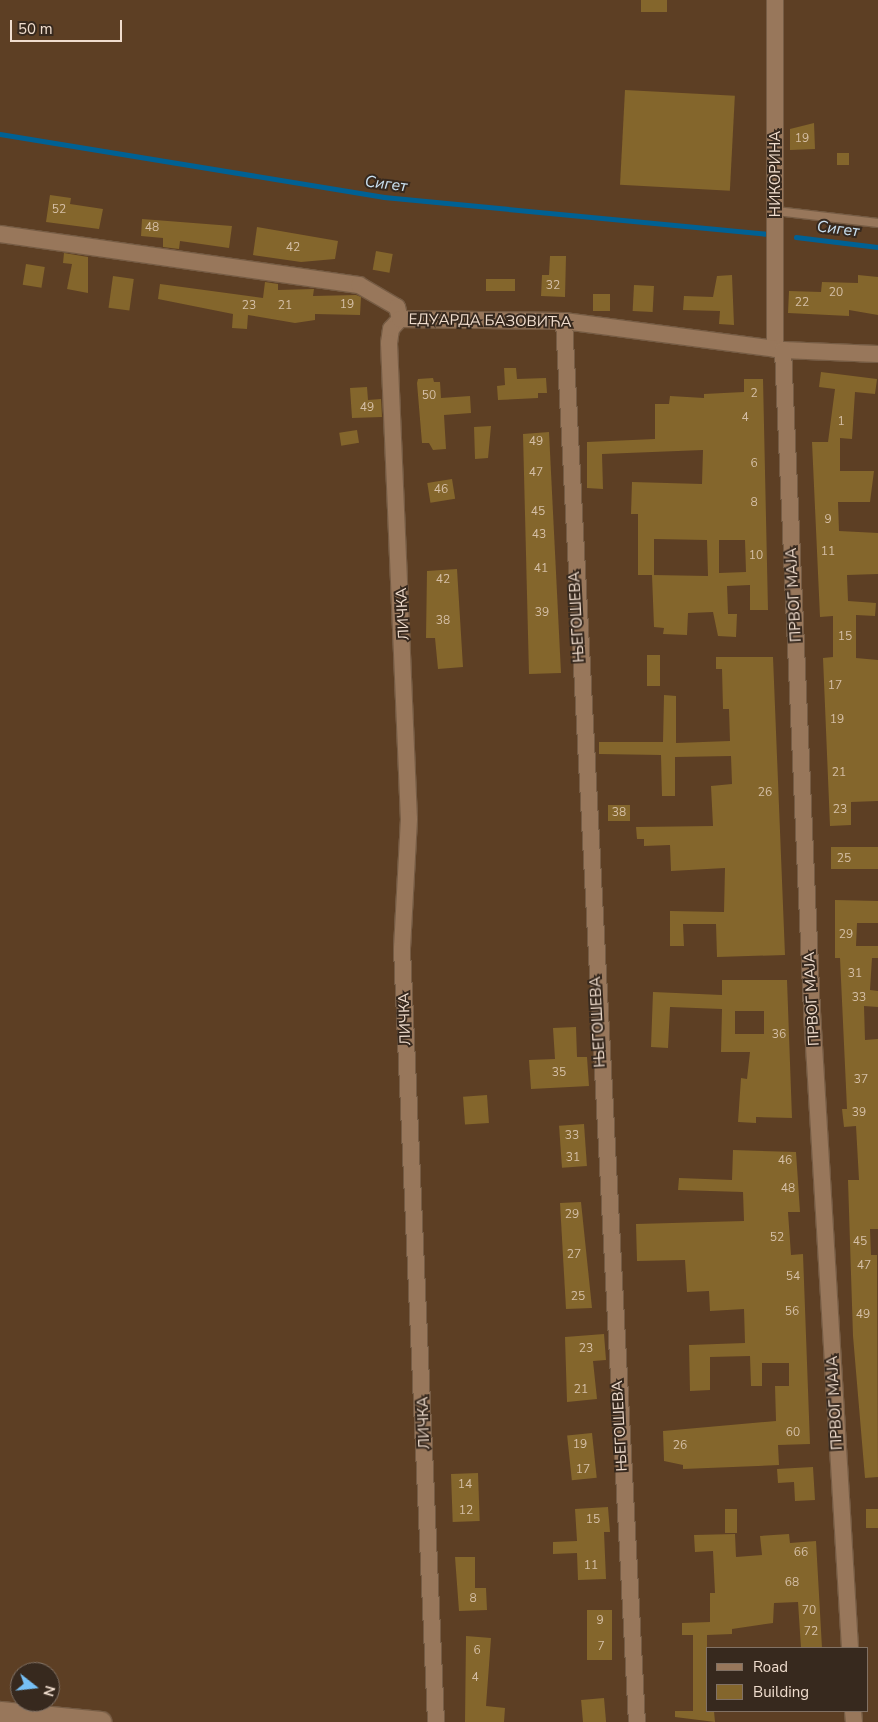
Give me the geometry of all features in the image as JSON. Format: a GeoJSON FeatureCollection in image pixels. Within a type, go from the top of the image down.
{"type":"FeatureCollection","features":[{"type":"Feature","properties":{"kind":"street","name":"НИКОРИНА"},"geometry":{"type":"LineString","coordinates":[[774,0],[779,349]]}},
{"type":"Feature","properties":{"kind":"street","name":"ЕДУАРДА БАЗОВИЋА"},"geometry":{"type":"LineString","coordinates":[[0,234],[359,285],[397,307],[400,319],[564,321],[779,349],[878,354]]}},
{"type":"Feature","properties":{"kind":"street","name":"ЛИЧКА"},"geometry":{"type":"LineString","coordinates":[[400,319],[391,329],[389,343],[408,819],[402,949],[436,1722]]}},
{"type":"Feature","properties":{"kind":"street","name":"ЊЕГОШЕВА"},"geometry":{"type":"LineString","coordinates":[[564,321],[637,1722]]}},
{"type":"Feature","properties":{"kind":"street","name":"ПРВОГ МАЈА"},"geometry":{"type":"LineString","coordinates":[[779,349],[812,1012],[850,1647]]}},
{"type":"Feature","properties":{"kind":"street"},"geometry":{"type":"LineString","coordinates":[[0,1712],[102,1722]]}},
{"type":"Feature","properties":{"kind":"lane"},"geometry":{"type":"LineString","coordinates":[[776,211],[878,223]]}},
{"type":"Feature","properties":{"kind":"building"},"geometry":{"type":"Polygon","coordinates":[[[641,0],[667,0],[667,12],[641,12],[641,0]]]}},
{"type":"Feature","properties":{"kind":"building"},"geometry":{"type":"Polygon","coordinates":[[[625,90],[735,96],[730,191],[620,185],[625,90]]]}},
{"type":"Feature","properties":{"kind":"building"},"geometry":{"type":"Polygon","coordinates":[[[814,123],[815,149],[790,150],[790,129],[814,123]]]}},
{"type":"Feature","properties":{"kind":"building"},"geometry":{"type":"Polygon","coordinates":[[[837,153],[849,153],[849,165],[837,165],[837,153]]]}},
{"type":"Feature","properties":{"kind":"building"},"geometry":{"type":"Polygon","coordinates":[[[50,195],[71,198],[70,204],[103,209],[99,229],[46,222],[50,195]]]}},
{"type":"Feature","properties":{"kind":"building"},"geometry":{"type":"Polygon","coordinates":[[[142,219],[232,226],[229,248],[180,241],[179,249],[163,247],[163,238],[141,236],[142,219]]]}},
{"type":"Feature","properties":{"kind":"building"},"geometry":{"type":"Polygon","coordinates":[[[257,227],[338,241],[335,259],[301,262],[253,255],[257,227]]]}},
{"type":"Feature","properties":{"kind":"building"},"geometry":{"type":"Polygon","coordinates":[[[376,251],[393,254],[389,273],[373,270],[376,251]]]}},
{"type":"Feature","properties":{"kind":"building"},"geometry":{"type":"Polygon","coordinates":[[[64,253],[88,257],[88,293],[67,289],[72,264],[63,263],[64,253]]]}},
{"type":"Feature","properties":{"kind":"building"},"geometry":{"type":"Polygon","coordinates":[[[550,256],[566,256],[565,297],[541,296],[542,275],[549,275],[550,256]]]}},
{"type":"Feature","properties":{"kind":"building"},"geometry":{"type":"Polygon","coordinates":[[[26,264],[45,267],[41,288],[23,285],[26,264]]]}},
{"type":"Feature","properties":{"kind":"building"},"geometry":{"type":"Polygon","coordinates":[[[732,275],[734,325],[719,324],[720,311],[683,310],[684,296],[713,297],[717,276],[732,275]]]}},
{"type":"Feature","properties":{"kind":"building"},"geometry":{"type":"Polygon","coordinates":[[[858,275],[878,277],[878,315],[849,310],[849,316],[788,313],[789,291],[821,292],[822,282],[858,283],[858,275]]]}},
{"type":"Feature","properties":{"kind":"building"},"geometry":{"type":"Polygon","coordinates":[[[113,276],[134,279],[129,311],[109,308],[113,276]]]}},
{"type":"Feature","properties":{"kind":"building"},"geometry":{"type":"Polygon","coordinates":[[[486,279],[515,279],[515,291],[486,291],[486,279]]]}},
{"type":"Feature","properties":{"kind":"building"},"geometry":{"type":"Polygon","coordinates":[[[265,282],[278,284],[278,290],[314,289],[313,296],[356,295],[361,297],[360,315],[315,314],[315,320],[295,323],[248,315],[247,329],[232,328],[233,314],[158,299],[160,284],[263,298],[265,282]]]}},
{"type":"Feature","properties":{"kind":"building"},"geometry":{"type":"Polygon","coordinates":[[[634,285],[654,286],[653,312],[633,311],[634,285]]]}},
{"type":"Feature","properties":{"kind":"building"},"geometry":{"type":"Polygon","coordinates":[[[593,294],[610,294],[610,311],[593,311],[593,294]]]}},
{"type":"Feature","properties":{"kind":"building"},"geometry":{"type":"Polygon","coordinates":[[[504,368],[516,368],[517,379],[546,378],[547,393],[538,393],[538,398],[498,400],[497,386],[505,385],[504,368]]]}},
{"type":"Feature","properties":{"kind":"building"},"geometry":{"type":"Polygon","coordinates":[[[821,372],[877,379],[875,394],[855,392],[852,439],[840,438],[840,471],[874,471],[870,502],[838,502],[839,531],[878,533],[878,574],[847,575],[848,601],[876,603],[875,616],[856,615],[856,658],[878,660],[878,801],[851,802],[851,825],[830,826],[823,658],[833,657],[833,616],[820,617],[812,442],[828,442],[835,389],[819,387],[821,372]]]}},
{"type":"Feature","properties":{"kind":"building"},"geometry":{"type":"Polygon","coordinates":[[[433,378],[434,382],[440,382],[441,398],[470,396],[471,413],[444,415],[446,449],[433,450],[429,443],[422,443],[417,383],[418,379],[433,378]]]}},
{"type":"Feature","properties":{"kind":"building"},"geometry":{"type":"Polygon","coordinates":[[[744,379],[763,379],[768,610],[750,610],[750,585],[727,586],[728,614],[737,614],[736,637],[718,636],[713,612],[688,613],[687,635],[663,634],[664,628],[654,627],[652,575],[638,575],[638,514],[631,514],[632,482],[702,484],[703,450],[602,454],[603,489],[587,488],[587,442],[655,439],[655,404],[669,404],[670,396],[704,398],[704,394],[744,392],[744,379]],[[654,539],[654,575],[652,575],[708,576],[707,540],[654,539]],[[719,540],[719,573],[746,572],[745,540],[719,540]]]}},
{"type":"Feature","properties":{"kind":"building"},"geometry":{"type":"Polygon","coordinates":[[[367,387],[368,400],[381,399],[382,417],[352,418],[350,388],[367,387]]]}},
{"type":"Feature","properties":{"kind":"building"},"geometry":{"type":"Polygon","coordinates":[[[491,426],[488,458],[475,459],[474,427],[491,426]]]}},
{"type":"Feature","properties":{"kind":"building"},"geometry":{"type":"Polygon","coordinates":[[[357,430],[359,443],[341,446],[339,433],[357,430]]]}},
{"type":"Feature","properties":{"kind":"building"},"geometry":{"type":"Polygon","coordinates":[[[549,432],[561,673],[529,674],[523,434],[549,432]]]}},
{"type":"Feature","properties":{"kind":"building"},"geometry":{"type":"Polygon","coordinates":[[[452,479],[455,499],[430,503],[427,483],[452,479]]]}},
{"type":"Feature","properties":{"kind":"building"},"geometry":{"type":"Polygon","coordinates":[[[457,569],[463,667],[438,669],[435,638],[426,638],[427,571],[457,569]]]}},
{"type":"Feature","properties":{"kind":"building"},"geometry":{"type":"Polygon","coordinates":[[[647,655],[660,655],[660,686],[647,686],[647,655]]]}},
{"type":"Feature","properties":{"kind":"building"},"geometry":{"type":"Polygon","coordinates":[[[716,657],[773,657],[785,955],[717,957],[716,924],[683,924],[684,946],[670,946],[670,911],[724,912],[725,868],[671,871],[670,845],[644,846],[644,839],[637,839],[636,827],[713,826],[711,786],[732,784],[731,756],[675,757],[675,796],[662,796],[661,755],[599,754],[599,742],[663,742],[664,695],[676,696],[676,743],[730,741],[729,709],[723,709],[722,669],[716,669],[716,657]]]}},
{"type":"Feature","properties":{"kind":"building"},"geometry":{"type":"Polygon","coordinates":[[[608,805],[630,805],[630,821],[608,821],[608,805]]]}},
{"type":"Feature","properties":{"kind":"building"},"geometry":{"type":"Polygon","coordinates":[[[831,847],[878,847],[878,869],[831,869],[831,847]]]}},
{"type":"Feature","properties":{"kind":"building"},"geometry":{"type":"Polygon","coordinates":[[[835,900],[878,901],[878,923],[857,923],[856,946],[878,946],[878,958],[872,958],[870,990],[878,991],[878,1007],[864,1006],[865,1040],[878,1039],[878,1229],[870,1229],[871,1255],[877,1255],[878,1477],[865,1478],[853,1336],[848,1180],[859,1180],[856,1126],[844,1127],[842,1109],[847,1109],[840,958],[835,958],[835,900]]]}},
{"type":"Feature","properties":{"kind":"building"},"geometry":{"type":"Polygon","coordinates":[[[722,980],[787,980],[792,1118],[756,1117],[756,1123],[738,1122],[741,1078],[747,1079],[750,1052],[721,1052],[722,1009],[670,1007],[668,1048],[651,1047],[653,992],[722,995],[722,980]],[[735,1011],[735,1034],[764,1034],[764,1011],[735,1011]]]}},
{"type":"Feature","properties":{"kind":"building"},"geometry":{"type":"Polygon","coordinates":[[[576,1027],[577,1057],[587,1057],[589,1086],[531,1089],[529,1060],[555,1059],[553,1028],[576,1027]]]}},
{"type":"Feature","properties":{"kind":"building"},"geometry":{"type":"Polygon","coordinates":[[[487,1095],[489,1123],[465,1125],[463,1097],[487,1095]]]}},
{"type":"Feature","properties":{"kind":"building"},"geometry":{"type":"Polygon","coordinates":[[[584,1124],[587,1166],[562,1168],[559,1126],[584,1124]]]}},
{"type":"Feature","properties":{"kind":"building"},"geometry":{"type":"Polygon","coordinates":[[[733,1150],[796,1152],[800,1212],[788,1212],[791,1255],[803,1254],[810,1444],[778,1445],[779,1465],[683,1469],[683,1465],[664,1461],[663,1431],[776,1421],[775,1386],[789,1386],[789,1363],[762,1363],[762,1386],[751,1386],[750,1356],[710,1357],[710,1390],[690,1391],[689,1345],[745,1343],[744,1309],[710,1311],[709,1291],[687,1292],[685,1260],[637,1261],[636,1224],[744,1221],[743,1192],[678,1190],[679,1178],[732,1180],[733,1150]]]}},
{"type":"Feature","properties":{"kind":"building"},"geometry":{"type":"Polygon","coordinates":[[[581,1202],[592,1308],[566,1309],[560,1203],[581,1202]]]}},
{"type":"Feature","properties":{"kind":"building"},"geometry":{"type":"Polygon","coordinates":[[[604,1334],[606,1360],[593,1361],[597,1399],[567,1402],[565,1337],[604,1334]]]}},
{"type":"Feature","properties":{"kind":"building"},"geometry":{"type":"Polygon","coordinates":[[[592,1433],[597,1478],[572,1480],[567,1436],[592,1433]]]}},
{"type":"Feature","properties":{"kind":"building"},"geometry":{"type":"Polygon","coordinates":[[[813,1467],[815,1500],[795,1501],[794,1482],[778,1483],[777,1469],[813,1467]]]}},
{"type":"Feature","properties":{"kind":"building"},"geometry":{"type":"Polygon","coordinates":[[[478,1473],[480,1521],[453,1522],[451,1474],[478,1473]]]}},
{"type":"Feature","properties":{"kind":"building"},"geometry":{"type":"Polygon","coordinates":[[[608,1507],[610,1532],[604,1532],[606,1579],[578,1580],[577,1553],[553,1554],[553,1542],[577,1541],[575,1509],[608,1507]]]}},
{"type":"Feature","properties":{"kind":"building"},"geometry":{"type":"Polygon","coordinates":[[[725,1509],[737,1509],[737,1533],[725,1533],[725,1509]]]}},
{"type":"Feature","properties":{"kind":"building"},"geometry":{"type":"Polygon","coordinates":[[[866,1509],[878,1509],[878,1528],[866,1528],[866,1509]]]}},
{"type":"Feature","properties":{"kind":"building"},"geometry":{"type":"Polygon","coordinates":[[[735,1534],[736,1557],[762,1555],[760,1536],[789,1534],[790,1543],[816,1541],[822,1647],[801,1647],[798,1602],[774,1603],[773,1623],[732,1629],[732,1634],[707,1635],[706,1712],[714,1712],[715,1722],[675,1717],[675,1711],[693,1711],[693,1635],[682,1635],[682,1623],[710,1622],[710,1593],[715,1593],[713,1551],[695,1552],[694,1535],[735,1534]]]}},
{"type":"Feature","properties":{"kind":"building"},"geometry":{"type":"Polygon","coordinates":[[[455,1557],[475,1557],[475,1588],[486,1588],[487,1610],[459,1611],[455,1557]]]}},
{"type":"Feature","properties":{"kind":"building"},"geometry":{"type":"Polygon","coordinates":[[[587,1610],[612,1610],[612,1660],[587,1660],[587,1610]]]}},
{"type":"Feature","properties":{"kind":"building"},"geometry":{"type":"Polygon","coordinates":[[[466,1636],[491,1638],[486,1706],[505,1708],[504,1722],[465,1722],[466,1636]]]}},
{"type":"Feature","properties":{"kind":"building"},"geometry":{"type":"Polygon","coordinates":[[[604,1698],[606,1722],[583,1722],[581,1700],[604,1698]]]}},
{"type":"Feature","properties":{"kind":"waterway","name":"Сигет"},"geometry":{"type":"LineString","coordinates":[[0,134],[384,197],[771,234]]}},
{"type":"Feature","properties":{"kind":"waterway","name":"Сигет"},"geometry":{"type":"LineString","coordinates":[[796,237],[878,247]]}}]}
